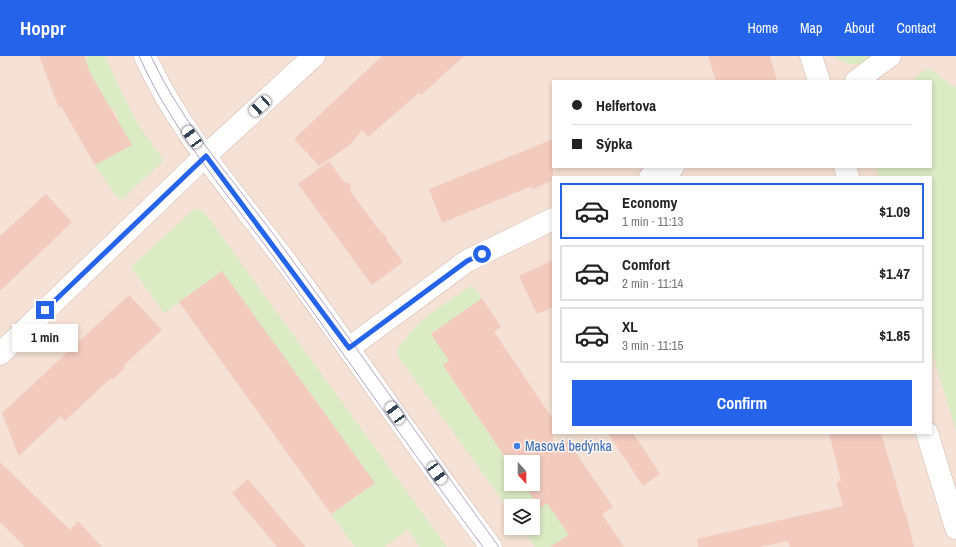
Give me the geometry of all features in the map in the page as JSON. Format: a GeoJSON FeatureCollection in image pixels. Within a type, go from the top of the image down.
{"type":"FeatureCollection","features":[{"type":"Feature","properties":{"kind":"street"},"geometry":{"type":"LineString","coordinates":[[145,56],[153,74],[185,127],[349,348],[491,547]]}},
{"type":"Feature","properties":{"kind":"street"},"geometry":{"type":"LineString","coordinates":[[0,354],[206,156],[314,56]]}},
{"type":"Feature","properties":{"kind":"street"},"geometry":{"type":"LineString","coordinates":[[811,56],[819,80]]}},
{"type":"Feature","properties":{"kind":"street"},"geometry":{"type":"LineString","coordinates":[[857,80],[890,56]]}},
{"type":"Feature","properties":{"kind":"street"},"geometry":{"type":"LineString","coordinates":[[652,176],[671,168]]}},
{"type":"Feature","properties":{"kind":"street"},"geometry":{"type":"LineString","coordinates":[[349,348],[467,261],[552,219]]}},
{"type":"Feature","properties":{"kind":"street"},"geometry":{"type":"LineString","coordinates":[[927,434],[956,528]]}},
{"type":"Feature","properties":{"kind":"shaded area"},"geometry":{"type":"Polygon","coordinates":[[[0,56],[956,56],[956,547],[0,547],[0,56]]]}},
{"type":"Feature","properties":{"kind":"green space"},"geometry":{"type":"Polygon","coordinates":[[[87,56],[105,56],[127,103],[143,132],[164,160],[124,198],[120,199],[116,196],[95,165],[119,118],[95,86],[85,60],[88,59],[87,56]]]}},
{"type":"Feature","properties":{"kind":"green space"},"geometry":{"type":"Polygon","coordinates":[[[834,56],[873,56],[869,60],[859,64],[848,64],[834,56]]]}},
{"type":"Feature","properties":{"kind":"green space"},"geometry":{"type":"Polygon","coordinates":[[[928,68],[956,88],[956,431],[932,352],[932,176],[879,176],[876,168],[932,168],[932,80],[912,80],[928,68]]]}},
{"type":"Feature","properties":{"kind":"green space"},"geometry":{"type":"Polygon","coordinates":[[[198,209],[205,213],[447,547],[420,547],[408,530],[384,547],[355,547],[331,514],[375,483],[222,272],[164,313],[131,267],[193,210],[198,209]]]}},
{"type":"Feature","properties":{"kind":"green space"},"geometry":{"type":"Polygon","coordinates":[[[472,285],[482,298],[449,361],[443,365],[504,456],[504,491],[529,491],[534,499],[504,499],[504,502],[397,355],[397,349],[421,320],[472,285]]]}},
{"type":"Feature","properties":{"kind":"green space"},"geometry":{"type":"Polygon","coordinates":[[[547,503],[569,535],[558,542],[562,547],[535,547],[527,535],[540,535],[540,508],[547,503]]]}},
{"type":"Feature","properties":{"kind":"building"},"geometry":{"type":"Polygon","coordinates":[[[39,56],[84,56],[90,73],[132,145],[95,165],[61,106],[59,108],[39,56]]]}},
{"type":"Feature","properties":{"kind":"building"},"geometry":{"type":"Polygon","coordinates":[[[382,56],[464,56],[421,95],[419,93],[368,137],[362,130],[350,145],[319,166],[294,139],[382,56]]]}},
{"type":"Feature","properties":{"kind":"building"},"geometry":{"type":"Polygon","coordinates":[[[708,56],[770,56],[777,80],[716,80],[708,56]]]}},
{"type":"Feature","properties":{"kind":"building"},"geometry":{"type":"Polygon","coordinates":[[[552,139],[552,180],[533,189],[532,186],[442,223],[429,189],[552,139]]]}},
{"type":"Feature","properties":{"kind":"building"},"geometry":{"type":"Polygon","coordinates":[[[329,161],[344,182],[350,183],[351,192],[379,230],[386,236],[387,241],[403,262],[372,285],[298,184],[329,161]]]}},
{"type":"Feature","properties":{"kind":"building"},"geometry":{"type":"Polygon","coordinates":[[[46,194],[72,222],[0,291],[0,236],[46,194]]]}},
{"type":"Feature","properties":{"kind":"building"},"geometry":{"type":"Polygon","coordinates":[[[552,260],[552,307],[537,314],[519,276],[552,260]]]}},
{"type":"Feature","properties":{"kind":"building"},"geometry":{"type":"Polygon","coordinates":[[[222,271],[375,483],[331,514],[179,302],[222,271]]]}},
{"type":"Feature","properties":{"kind":"building"},"geometry":{"type":"Polygon","coordinates":[[[129,295],[162,330],[124,365],[125,368],[113,379],[111,378],[65,421],[61,416],[19,456],[2,413],[129,295]]]}},
{"type":"Feature","properties":{"kind":"building"},"geometry":{"type":"Polygon","coordinates":[[[482,298],[501,327],[494,332],[552,418],[553,449],[567,440],[613,507],[602,514],[624,547],[550,547],[569,535],[547,503],[540,508],[540,499],[534,499],[529,491],[540,491],[540,455],[504,456],[443,365],[449,361],[431,334],[482,298]]]}},
{"type":"Feature","properties":{"kind":"building"},"geometry":{"type":"Polygon","coordinates":[[[609,434],[634,434],[660,474],[643,486],[609,434]]]}},
{"type":"Feature","properties":{"kind":"building"},"geometry":{"type":"Polygon","coordinates":[[[829,434],[881,434],[905,514],[906,513],[914,547],[790,547],[788,541],[760,547],[698,547],[697,539],[843,506],[836,482],[841,481],[829,434]]]}},
{"type":"Feature","properties":{"kind":"building"},"geometry":{"type":"Polygon","coordinates":[[[0,462],[70,530],[78,521],[102,547],[25,547],[0,522],[0,462]]]}},
{"type":"Feature","properties":{"kind":"building"},"geometry":{"type":"Polygon","coordinates":[[[248,479],[306,547],[277,547],[232,493],[248,479]]]}},
{"type":"Feature","properties":{"kind":"tram line"},"geometry":{"type":"LineString","coordinates":[[139,56],[152,83],[183,135],[273,256],[483,547]]}},
{"type":"Feature","properties":{"kind":"tram line"},"geometry":{"type":"LineString","coordinates":[[151,56],[179,108],[213,156],[285,250],[499,547]]}},
{"type":"Feature","properties":{"kind":"place","name":"Masová bedýnka"},"geometry":{"type":"Point","coordinates":[517,446]}},
{"type":"Feature","properties":{"kind":"route"},"geometry":{"type":"LineString","coordinates":[[45,310],[206,156],[349,348],[467,261],[482,254]]}}]}
